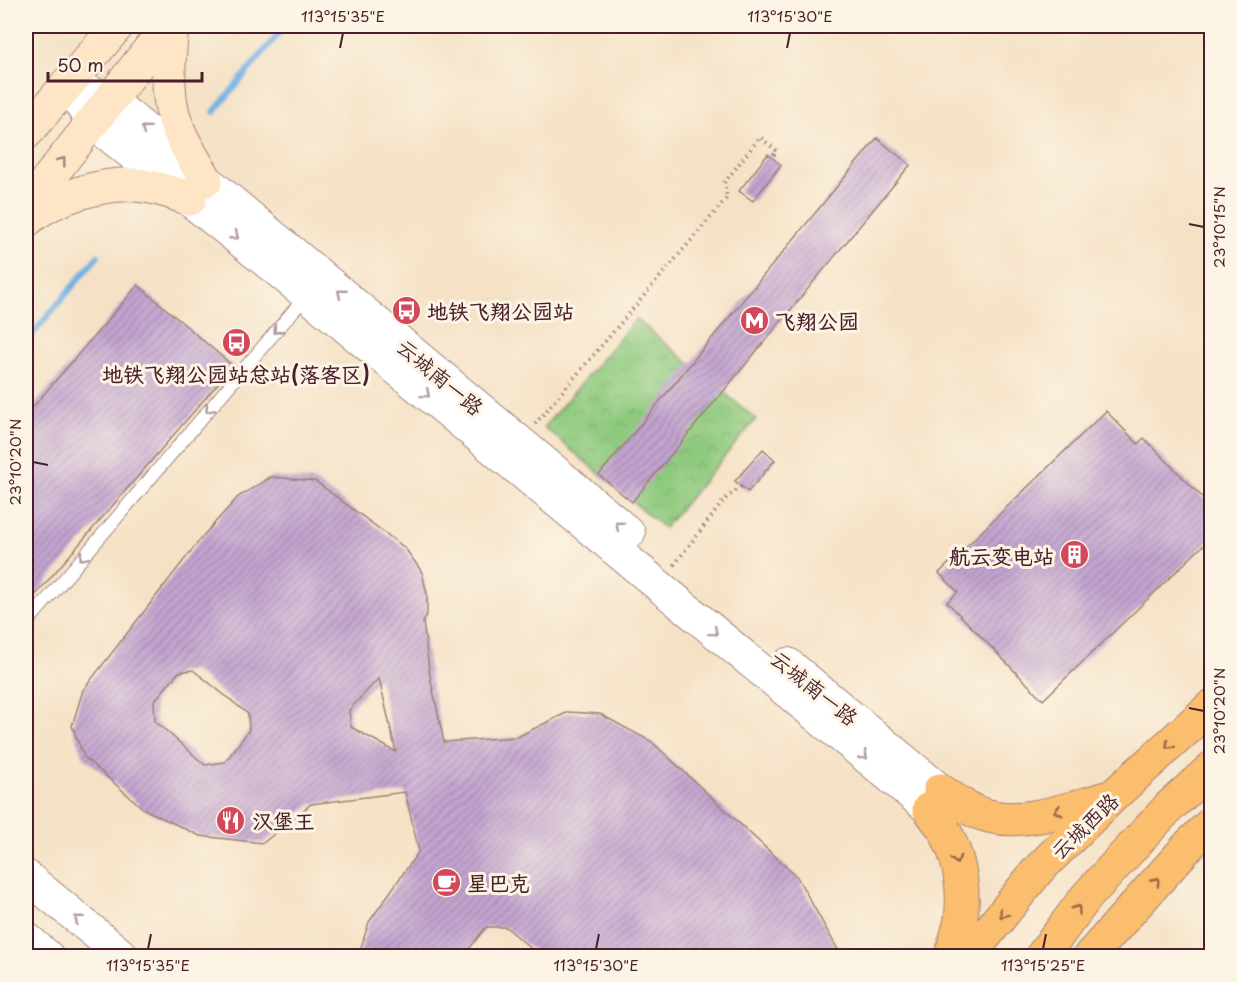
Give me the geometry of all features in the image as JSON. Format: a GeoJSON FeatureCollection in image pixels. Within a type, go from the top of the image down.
{"type":"FeatureCollection","features":[{"type":"Feature","properties":{"kind":"main road"},"geometry":{"type":"LineString","coordinates":[[26,133],[117,26]]}},
{"type":"Feature","properties":{"kind":"main road"},"geometry":{"type":"LineString","coordinates":[[26,207],[170,26]]}},
{"type":"Feature","properties":{"kind":"main road"},"geometry":{"type":"LineString","coordinates":[[26,221],[54,204],[100,188],[142,186],[162,190],[198,190],[171,108],[168,83],[170,26]]}},
{"type":"Feature","properties":{"kind":"main road","name":"云城西路"},"geometry":{"type":"LineString","coordinates":[[969,957],[1038,870],[1114,795],[1212,706]]}},
{"type":"Feature","properties":{"kind":"main road"},"geometry":{"type":"LineString","coordinates":[[1042,957],[1087,896],[1169,807],[1212,768]]}},
{"type":"Feature","properties":{"kind":"main road"},"geometry":{"type":"LineString","coordinates":[[934,800],[965,807],[987,816],[1014,819],[1036,817],[1114,795]]}},
{"type":"Feature","properties":{"kind":"main road"},"geometry":{"type":"LineString","coordinates":[[934,800],[943,828],[952,845],[962,883],[963,902],[960,923],[951,957]]}},
{"type":"Feature","properties":{"kind":"main road"},"geometry":{"type":"LineString","coordinates":[[1090,957],[1191,843],[1212,823]]}},
{"type":"Feature","properties":{"kind":"street","name":"云城南一路"},"geometry":{"type":"LineString","coordinates":[[67,83],[198,190],[520,442],[671,568],[934,800]]}},
{"type":"Feature","properties":{"kind":"street","name":"云城南一路"},"geometry":{"type":"LineString","coordinates":[[198,190],[307,295],[934,800]]}},
{"type":"Feature","properties":{"kind":"street"},"geometry":{"type":"LineString","coordinates":[[26,876],[123,957]]}},
{"type":"Feature","properties":{"kind":"street"},"geometry":{"type":"LineString","coordinates":[[26,938],[48,957]]}},
{"type":"Feature","properties":{"kind":"lane"},"geometry":{"type":"LineString","coordinates":[[26,624],[307,295]]}},
{"type":"Feature","properties":{"kind":"path"},"geometry":{"type":"LineString","coordinates":[[520,442],[727,198],[724,183],[760,137],[777,151],[772,157]]}},
{"type":"Feature","properties":{"kind":"path"},"geometry":{"type":"LineString","coordinates":[[671,568],[725,499],[742,486]]}},
{"type":"Feature","properties":{"kind":"green space"},"geometry":{"type":"Polygon","coordinates":[[[636,319],[756,419],[664,528],[544,427],[636,319]]]}},
{"type":"Feature","properties":{"kind":"building","name":"飞翔公园"},"geometry":{"type":"Polygon","coordinates":[[[877,138],[910,165],[632,502],[599,475],[877,138]]]}},
{"type":"Feature","properties":{"kind":"building"},"geometry":{"type":"Polygon","coordinates":[[[768,154],[781,165],[753,201],[739,191],[768,154]]]}},
{"type":"Feature","properties":{"kind":"building"},"geometry":{"type":"Polygon","coordinates":[[[138,285],[233,366],[26,606],[26,415],[138,285]]]}},
{"type":"Feature","properties":{"kind":"building","name":"航云变电站"},"geometry":{"type":"Polygon","coordinates":[[[1106,411],[1138,444],[1144,438],[1212,507],[1212,537],[1043,700],[947,602],[958,592],[939,573],[1106,411]]]}},
{"type":"Feature","properties":{"kind":"building"},"geometry":{"type":"Polygon","coordinates":[[[763,449],[775,460],[748,492],[735,481],[763,449]]]}},
{"type":"Feature","properties":{"kind":"building"},"geometry":{"type":"Polygon","coordinates":[[[271,477],[315,481],[405,548],[422,572],[427,594],[427,614],[423,622],[430,676],[444,742],[517,737],[568,712],[600,714],[652,742],[797,877],[842,957],[541,957],[506,927],[486,927],[463,957],[358,957],[369,922],[419,851],[405,792],[311,804],[263,843],[200,836],[144,809],[84,757],[72,726],[83,690],[202,537],[238,497],[271,477]],[[193,670],[179,672],[154,701],[155,721],[205,765],[225,762],[249,730],[248,714],[193,670]],[[379,678],[349,710],[351,727],[396,752],[379,678]]]}},
{"type":"Feature","properties":{"kind":"waterway"},"geometry":{"type":"LineString","coordinates":[[214,112],[285,26]]}},
{"type":"Feature","properties":{"kind":"waterway"},"geometry":{"type":"LineString","coordinates":[[26,342],[98,256]]}},
{"type":"Feature","properties":{"kind":"place","name":"地铁飞翔公园站"},"geometry":{"type":"Point","coordinates":[406,310]}},
{"type":"Feature","properties":{"kind":"place","name":"飞翔公园"},"geometry":{"type":"Point","coordinates":[754,320]}},
{"type":"Feature","properties":{"kind":"place","name":"地铁飞翔公园站总站(落客区)"},"geometry":{"type":"Point","coordinates":[236,342]}},
{"type":"Feature","properties":{"kind":"place","name":"航云变电站"},"geometry":{"type":"Point","coordinates":[1075,555]}},
{"type":"Feature","properties":{"kind":"place","name":"汉堡王"},"geometry":{"type":"Point","coordinates":[231,820]}},
{"type":"Feature","properties":{"kind":"place","name":"星巴克"},"geometry":{"type":"Point","coordinates":[446,882]}}]}
